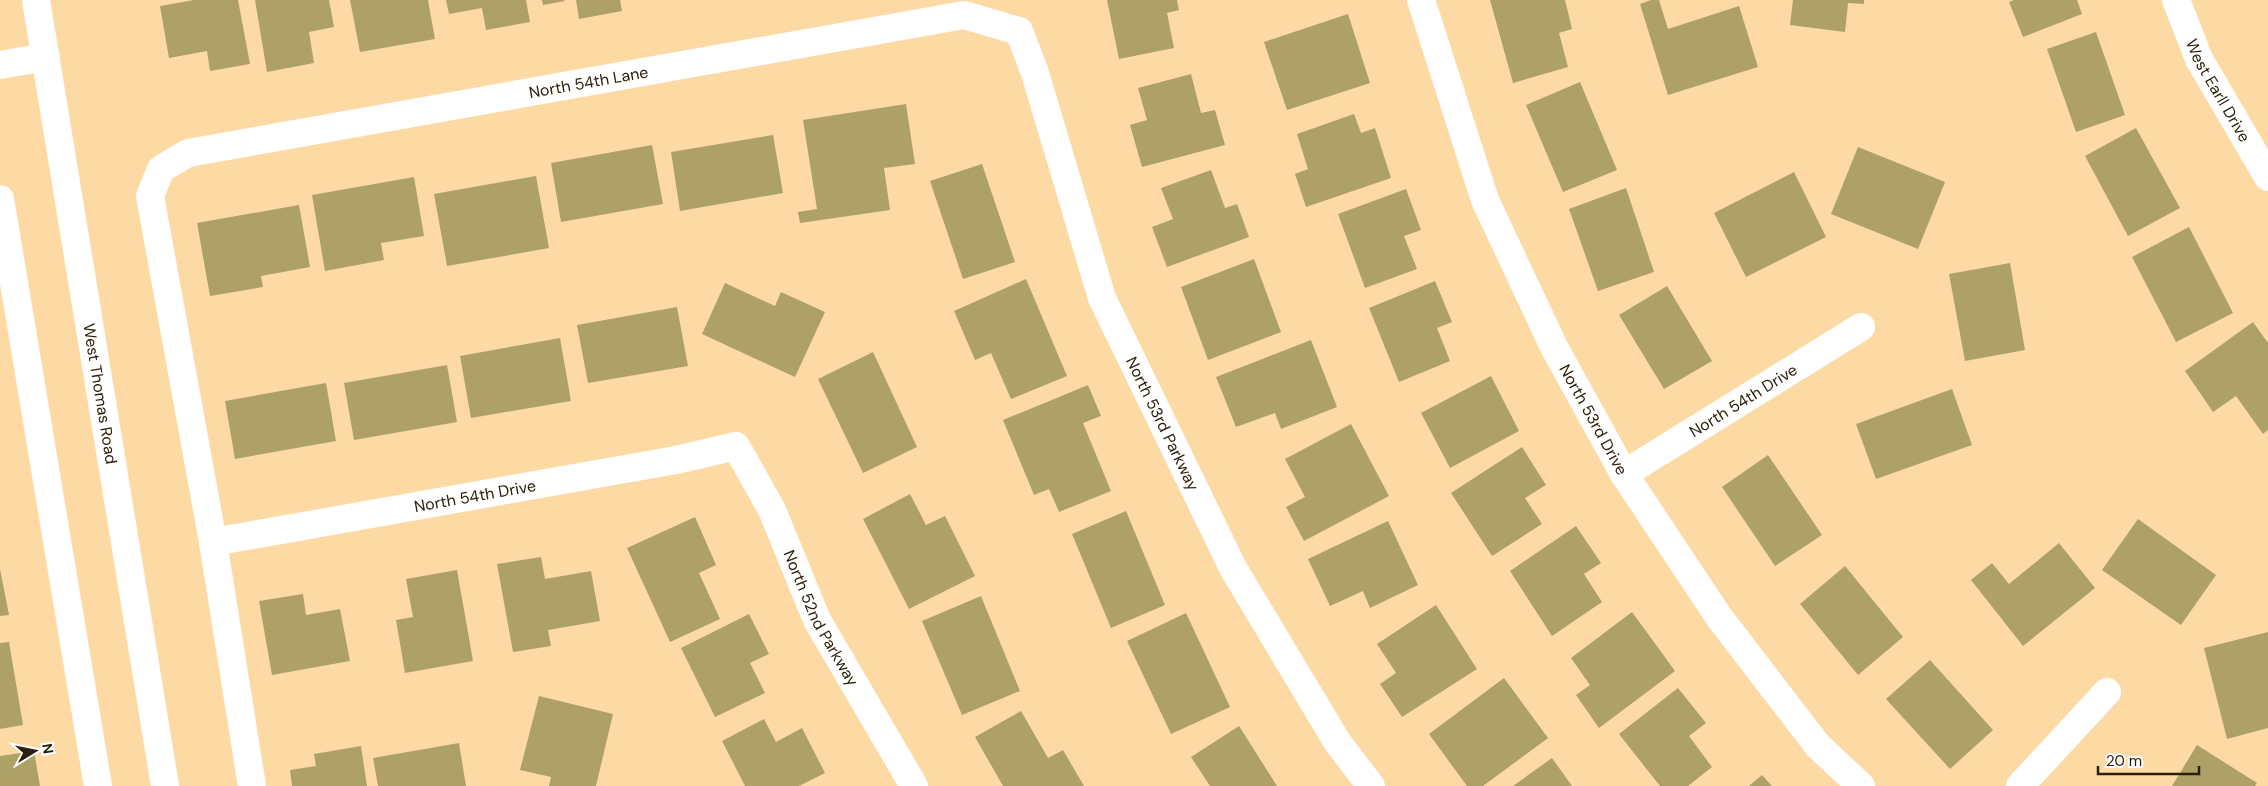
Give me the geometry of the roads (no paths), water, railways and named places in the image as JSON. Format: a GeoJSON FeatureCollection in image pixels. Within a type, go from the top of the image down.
{"type":"FeatureCollection","features":[{"type":"Feature","properties":{"kind":"street","name":"West Thomas Road"},"geometry":{"type":"LineString","coordinates":[[36,0],[165,786]]}},
{"type":"Feature","properties":{"kind":"street","name":"North 53rd Drive"},"geometry":{"type":"LineString","coordinates":[[1421,0],[1485,200],[1554,347],[1624,474],[1719,617],[1818,746],[1860,786]]}},
{"type":"Feature","properties":{"kind":"street","name":"West Earll Drive"},"geometry":{"type":"LineString","coordinates":[[2176,0],[2199,59],[2268,177]]}},
{"type":"Feature","properties":{"kind":"street","name":"North 54th Lane"},"geometry":{"type":"LineString","coordinates":[[213,542],[150,196],[161,170],[188,153],[964,15],[1019,32]]}},
{"type":"Feature","properties":{"kind":"street","name":"North 53rd Parkway"},"geometry":{"type":"LineString","coordinates":[[1019,32],[1035,73],[1102,298],[1233,568],[1338,743],[1371,786]]}},
{"type":"Feature","properties":{"kind":"street"},"geometry":{"type":"LineString","coordinates":[[0,65],[46,57]]}},
{"type":"Feature","properties":{"kind":"street"},"geometry":{"type":"LineString","coordinates":[[0,199],[98,786]]}},
{"type":"Feature","properties":{"kind":"street","name":"North 54th Drive"},"geometry":{"type":"LineString","coordinates":[[1624,474],[1861,327]]}},
{"type":"Feature","properties":{"kind":"street","name":"North 54th Drive"},"geometry":{"type":"LineString","coordinates":[[213,542],[676,460],[736,446]]}},
{"type":"Feature","properties":{"kind":"street","name":"North 52nd Parkway"},"geometry":{"type":"LineString","coordinates":[[736,446],[772,510],[817,620],[914,786]]}},
{"type":"Feature","properties":{"kind":"street"},"geometry":{"type":"LineString","coordinates":[[213,542],[252,786]]}},
{"type":"Feature","properties":{"kind":"street"},"geometry":{"type":"LineString","coordinates":[[2020,786],[2107,692]]}}]}
